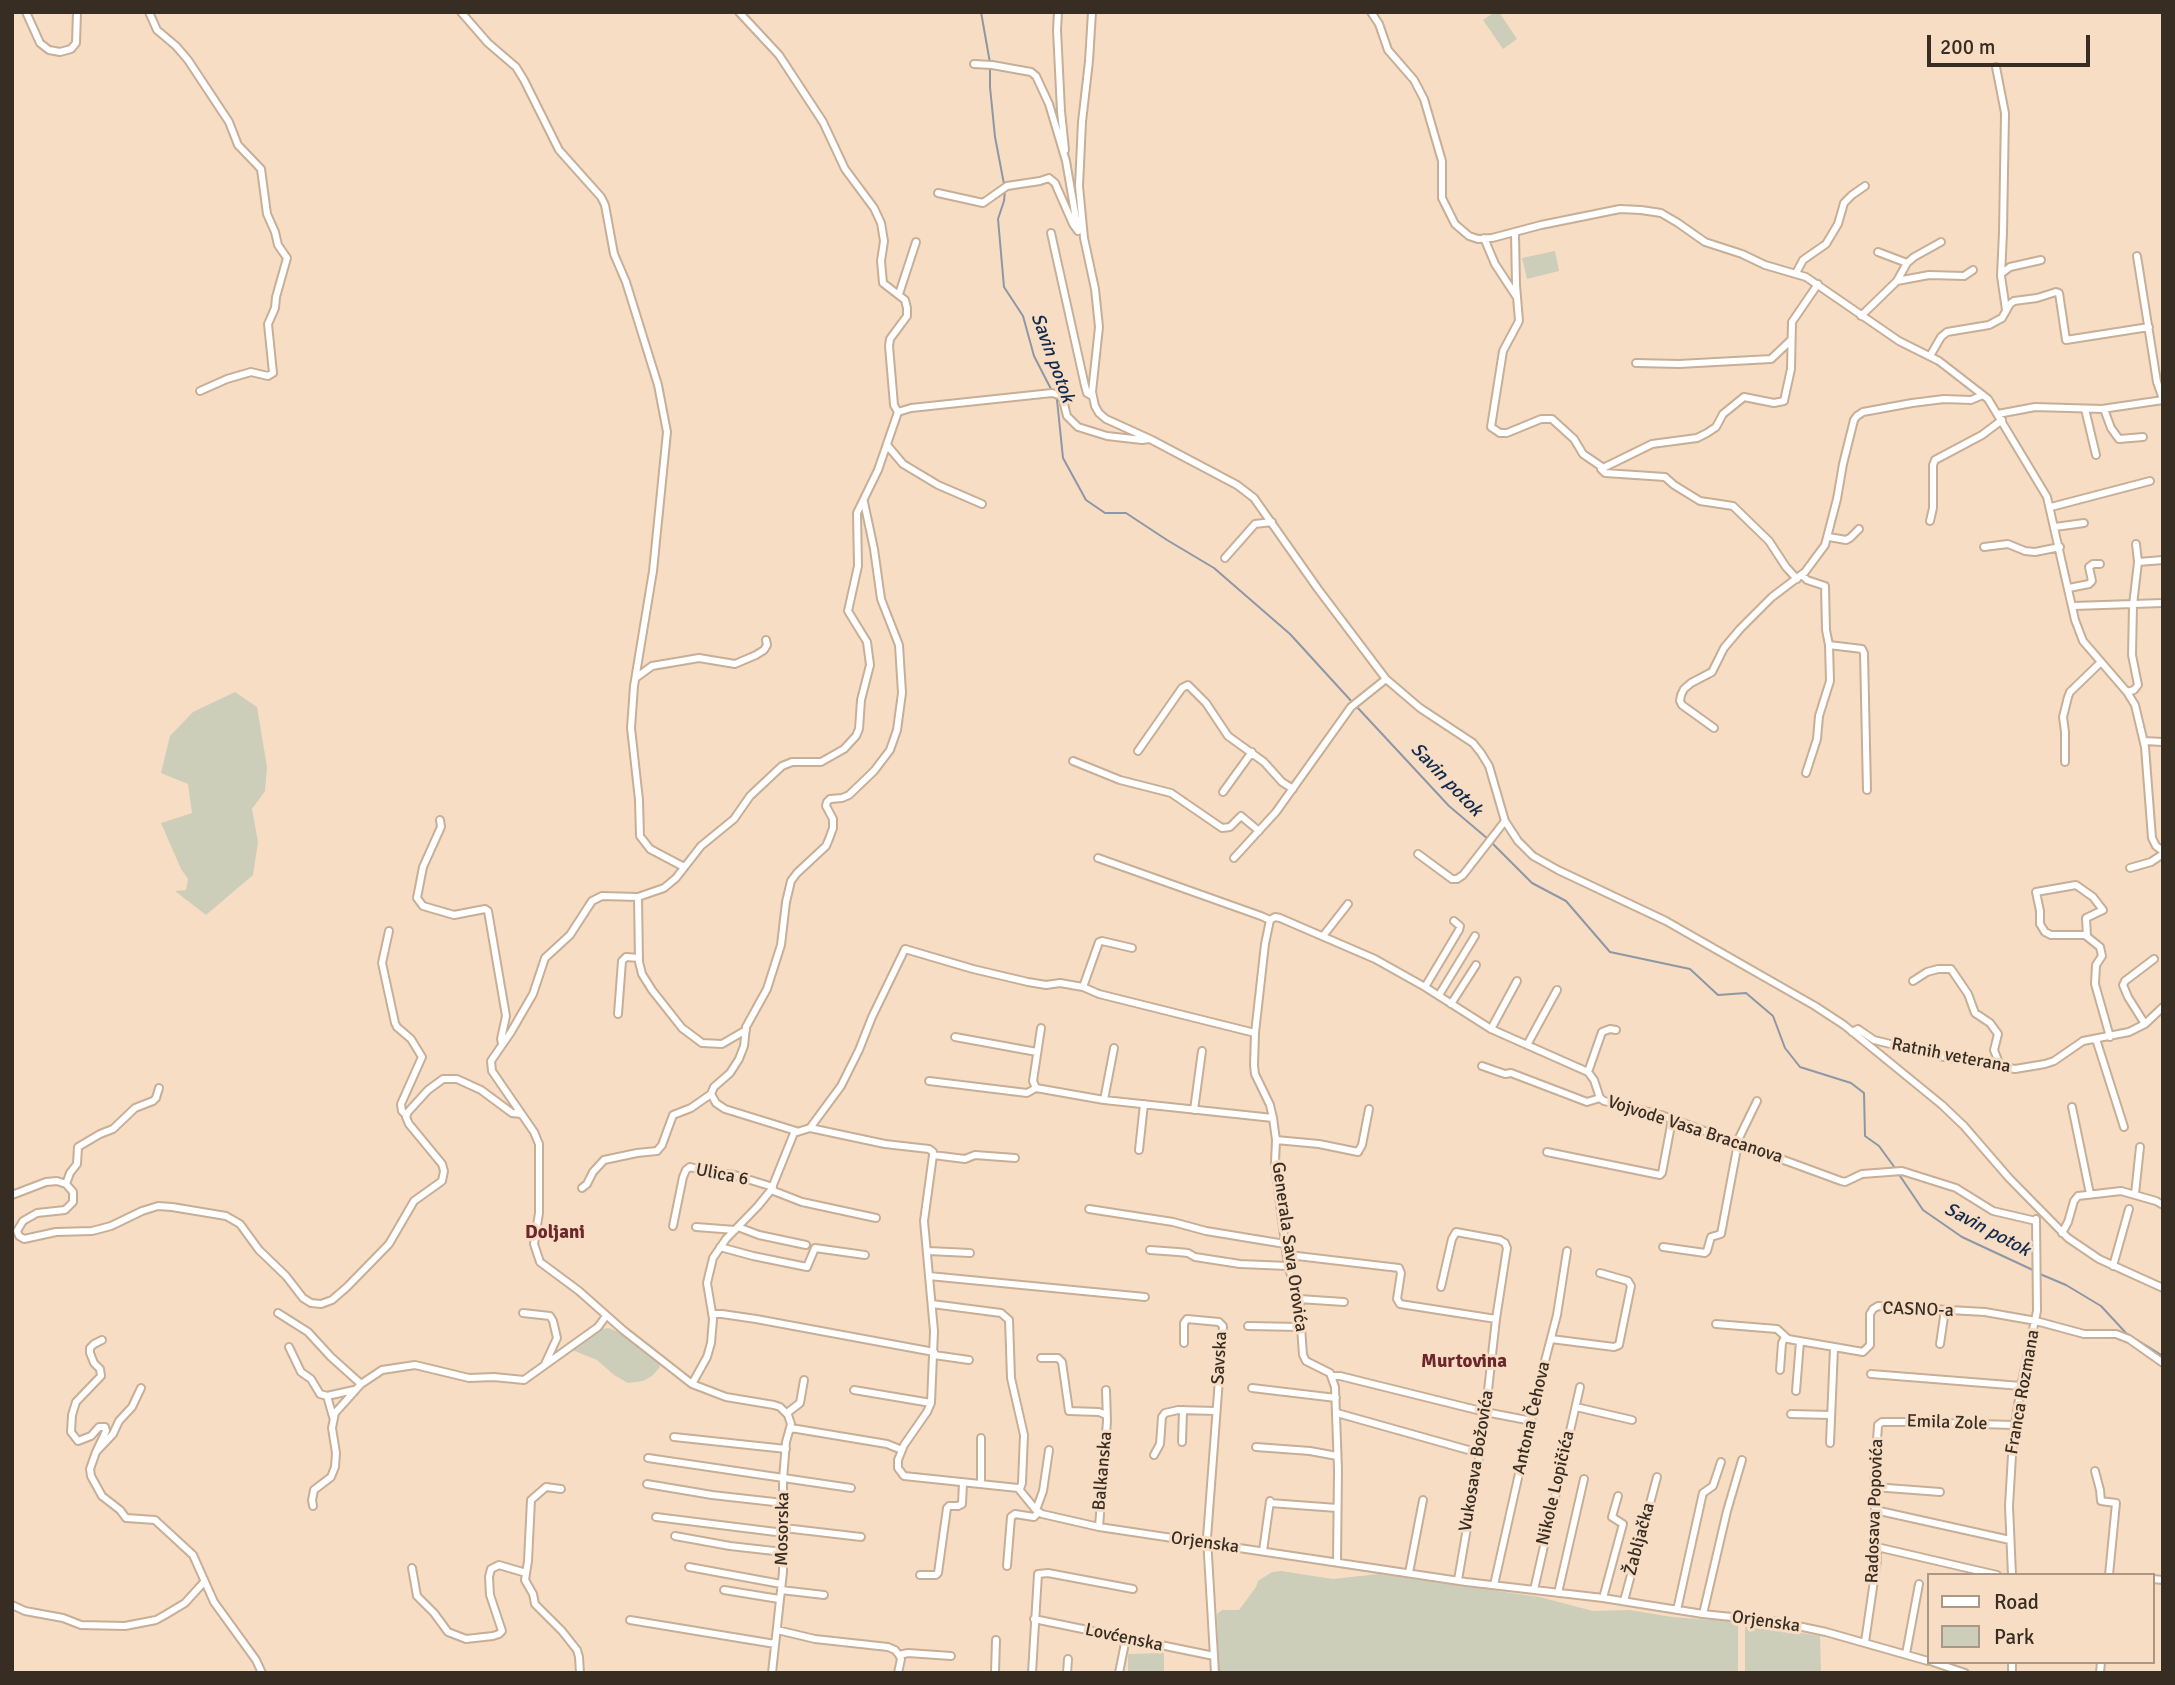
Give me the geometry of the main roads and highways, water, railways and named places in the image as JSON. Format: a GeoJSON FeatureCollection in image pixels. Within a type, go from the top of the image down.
{"type":"FeatureCollection","features":[{"type":"Feature","properties":{"kind":"waterway","name":"Savin potok"},"geometry":{"type":"LineString","coordinates":[[981,12],[990,63]]}},
{"type":"Feature","properties":{"kind":"waterway","name":"Savin potok"},"geometry":{"type":"LineString","coordinates":[[990,68],[995,137],[1004,184]]}},
{"type":"Feature","properties":{"kind":"waterway","name":"Savin potok"},"geometry":{"type":"LineString","coordinates":[[1005,190],[998,219],[1004,287],[1023,316],[1034,356],[1052,391]]}},
{"type":"Feature","properties":{"kind":"waterway","name":"Savin potok"},"geometry":{"type":"LineString","coordinates":[[1055,396],[1063,458],[1086,500],[1105,513],[1126,513],[1214,568],[1290,634],[1353,703]]}},
{"type":"Feature","properties":{"kind":"waterway","name":"Savin potok"},"geometry":{"type":"LineString","coordinates":[[1357,707],[1449,806],[1488,839]]}},
{"type":"Feature","properties":{"kind":"waterway","name":"Savin potok"},"geometry":{"type":"LineString","coordinates":[[1492,843],[1532,883],[1566,901],[1610,952],[1690,969],[1718,995],[1746,993],[1773,1016],[1785,1048],[1800,1067],[1851,1083],[1864,1093],[1865,1136],[1879,1146],[1895,1168]]}},
{"type":"Feature","properties":{"kind":"waterway","name":"Savin potok"},"geometry":{"type":"LineString","coordinates":[[1898,1173],[1923,1210],[1962,1237],[2035,1271]]}},
{"type":"Feature","properties":{"kind":"waterway","name":"Savin potok"},"geometry":{"type":"LineString","coordinates":[[2040,1274],[2066,1285],[2101,1306],[2126,1333],[2163,1356]]}},
{"type":"Feature","properties":{"kind":"district","name":"Doljani"},"geometry":{"type":"Point","coordinates":[555,1233]}},
{"type":"Feature","properties":{"kind":"district","name":"Murtovina"},"geometry":{"type":"Point","coordinates":[1464,1362]}}]}
